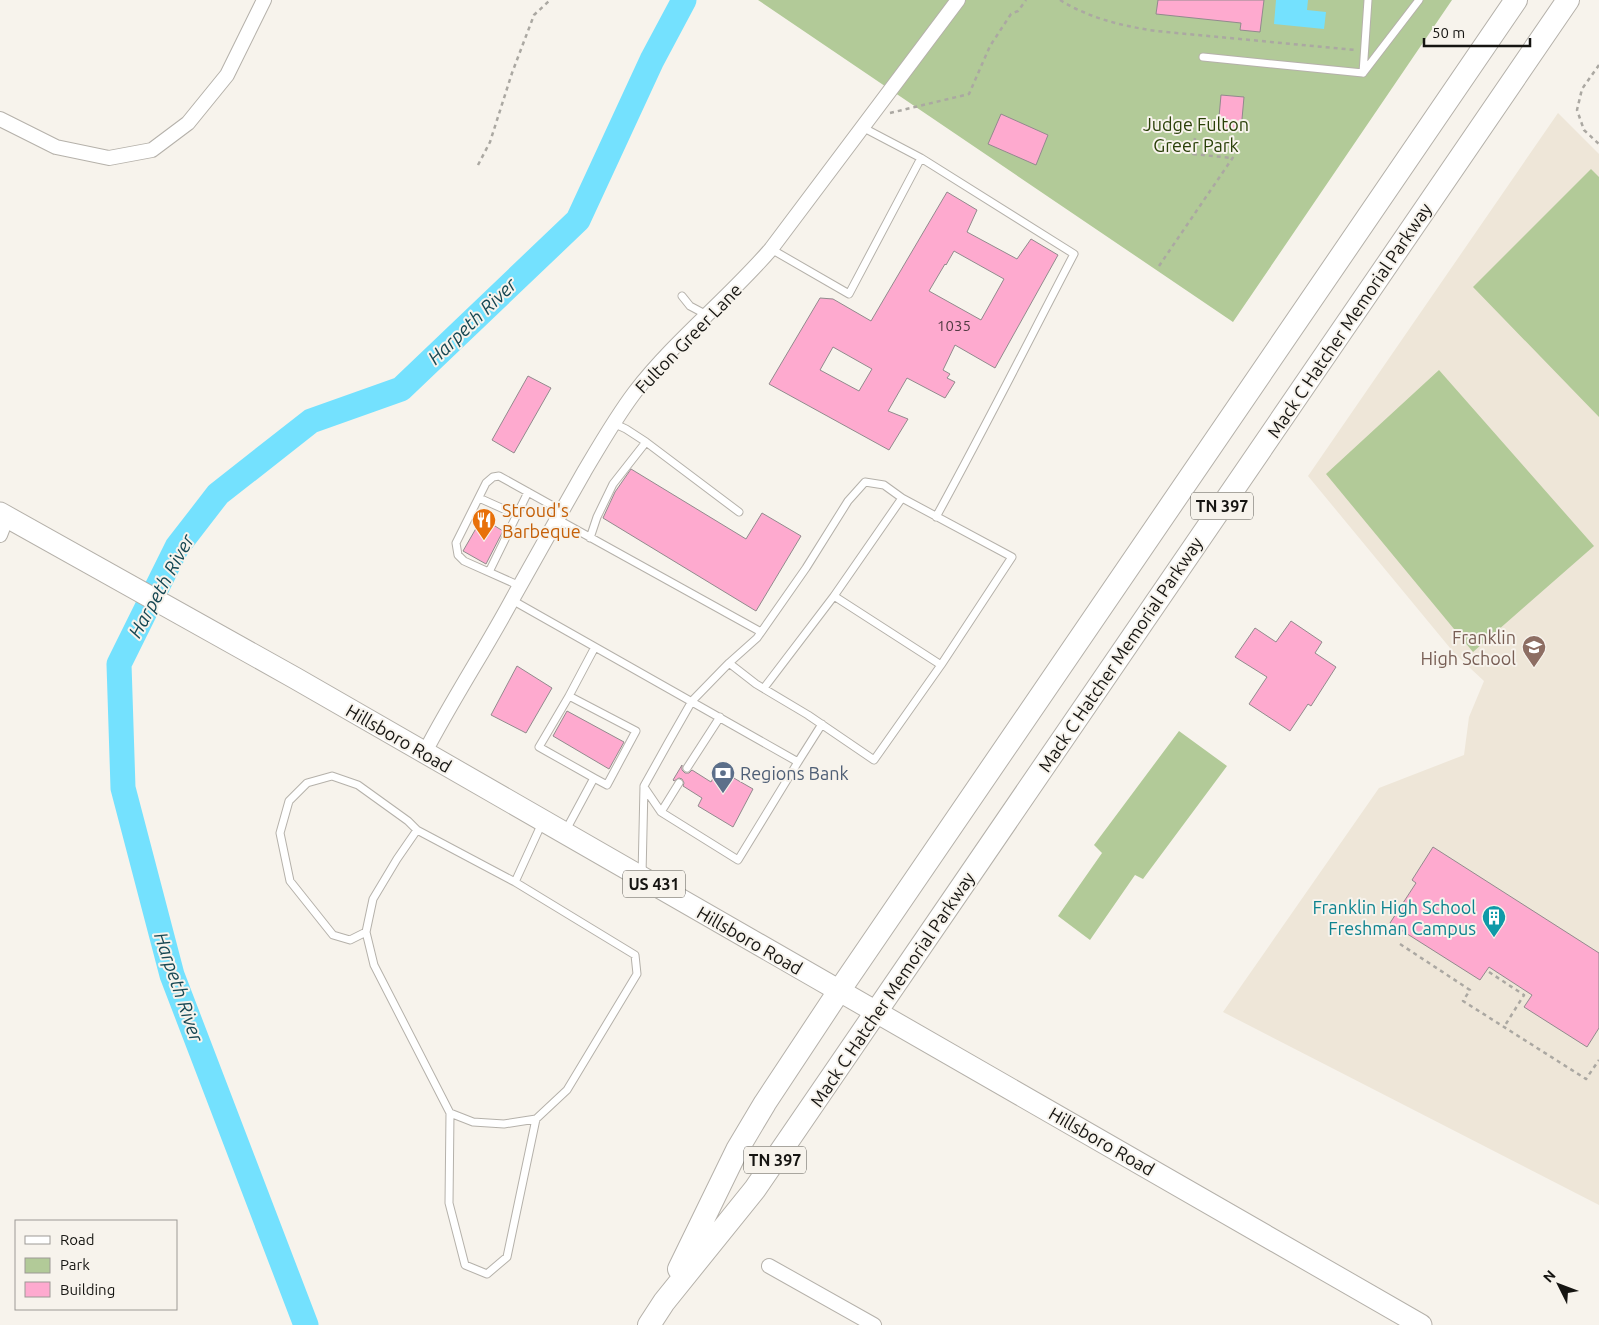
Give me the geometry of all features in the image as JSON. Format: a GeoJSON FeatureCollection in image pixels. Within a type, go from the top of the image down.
{"type":"FeatureCollection","features":[{"type":"Feature","properties":{"kind":"highway","name":"Mack C Hatcher Memorial Parkway"},"geometry":{"type":"LineString","coordinates":[[664,1302],[736,1150],[839,991],[1516,0]]}},
{"type":"Feature","properties":{"kind":"highway","name":"Mack C Hatcher Memorial Parkway"},"geometry":{"type":"LineString","coordinates":[[649,1325],[664,1302],[755,1189],[1568,0]]}},
{"type":"Feature","properties":{"kind":"main road","name":"Hillsboro Road"},"geometry":{"type":"LineString","coordinates":[[2,521],[59,545],[295,678],[1422,1325]]}},
{"type":"Feature","properties":{"kind":"street"},"geometry":{"type":"LineString","coordinates":[[0,119],[56,147],[109,158],[152,150],[188,123],[227,75],[264,0]]}},
{"type":"Feature","properties":{"kind":"street","name":"Fulton Greer Lane"},"geometry":{"type":"LineString","coordinates":[[425,752],[613,423],[645,380],[771,249],[958,0]]}},
{"type":"Feature","properties":{"kind":"street"},"geometry":{"type":"LineString","coordinates":[[769,1266],[874,1325]]}},
{"type":"Feature","properties":{"kind":"lane"},"geometry":{"type":"LineString","coordinates":[[1362,73],[1368,0]]}},
{"type":"Feature","properties":{"kind":"lane"},"geometry":{"type":"LineString","coordinates":[[1362,73],[1418,0]]}},
{"type":"Feature","properties":{"kind":"lane"},"geometry":{"type":"LineString","coordinates":[[1203,57],[1362,73]]}},
{"type":"Feature","properties":{"kind":"lane"},"geometry":{"type":"LineString","coordinates":[[862,127],[921,158],[1074,254],[994,407],[979,440],[936,517]]}},
{"type":"Feature","properties":{"kind":"lane"},"geometry":{"type":"LineString","coordinates":[[771,249],[849,294],[921,158]]}},
{"type":"Feature","properties":{"kind":"lane"},"geometry":{"type":"LineString","coordinates":[[682,296],[690,306],[707,316]]}},
{"type":"Feature","properties":{"kind":"lane"},"geometry":{"type":"LineString","coordinates":[[613,423],[646,442],[739,512]]}},
{"type":"Feature","properties":{"kind":"lane"},"geometry":{"type":"LineString","coordinates":[[590,538],[597,517],[613,484],[646,442]]}},
{"type":"Feature","properties":{"kind":"lane"},"geometry":{"type":"LineString","coordinates":[[520,586],[464,561],[458,555],[456,543],[486,483],[493,477],[499,476],[528,492],[590,538],[761,632]]}},
{"type":"Feature","properties":{"kind":"lane"},"geometry":{"type":"LineString","coordinates":[[642,878],[644,786],[692,701],[729,663],[757,638],[806,568],[848,501],[865,482],[884,485],[902,498],[1012,558],[941,665],[874,760],[729,663]]}},
{"type":"Feature","properties":{"kind":"lane"},"geometry":{"type":"LineString","coordinates":[[489,572],[528,492]]}},
{"type":"Feature","properties":{"kind":"lane"},"geometry":{"type":"LineString","coordinates":[[478,498],[517,515]]}},
{"type":"Feature","properties":{"kind":"lane"},"geometry":{"type":"LineString","coordinates":[[764,688],[834,596],[902,498]]}},
{"type":"Feature","properties":{"kind":"lane"},"geometry":{"type":"LineString","coordinates":[[834,596],[941,665]]}},
{"type":"Feature","properties":{"kind":"lane"},"geometry":{"type":"LineString","coordinates":[[512,600],[798,762]]}},
{"type":"Feature","properties":{"kind":"lane"},"geometry":{"type":"LineString","coordinates":[[569,696],[636,731],[606,785],[539,747],[595,647]]}},
{"type":"Feature","properties":{"kind":"lane"},"geometry":{"type":"LineString","coordinates":[[687,768],[720,717]]}},
{"type":"Feature","properties":{"kind":"lane"},"geometry":{"type":"LineString","coordinates":[[644,786],[661,812],[738,860],[822,724]]}},
{"type":"Feature","properties":{"kind":"lane"},"geometry":{"type":"LineString","coordinates":[[366,932],[350,940],[333,935],[290,880],[280,833],[289,801],[307,783],[332,776],[358,785],[408,821],[417,830],[515,882],[636,955],[637,974],[567,1090],[536,1119],[504,1124],[473,1122],[450,1113]]}},
{"type":"Feature","properties":{"kind":"lane"},"geometry":{"type":"LineString","coordinates":[[564,833],[594,778]]}},
{"type":"Feature","properties":{"kind":"lane"},"geometry":{"type":"LineString","coordinates":[[661,812],[678,783]]}},
{"type":"Feature","properties":{"kind":"lane"},"geometry":{"type":"LineString","coordinates":[[515,882],[543,821]]}},
{"type":"Feature","properties":{"kind":"lane"},"geometry":{"type":"LineString","coordinates":[[417,830],[373,899],[366,932],[374,965],[450,1113],[449,1203],[465,1265],[487,1274],[506,1257],[536,1119]]}},
{"type":"Feature","properties":{"kind":"path"},"geometry":{"type":"LineString","coordinates":[[478,165],[490,142],[512,73],[534,15],[550,0]]}},
{"type":"Feature","properties":{"kind":"path"},"geometry":{"type":"LineString","coordinates":[[886,119],[891,113],[969,94],[990,46],[1011,14],[1018,12],[1026,0]]}},
{"type":"Feature","properties":{"kind":"path"},"geometry":{"type":"LineString","coordinates":[[1060,0],[1096,17],[1137,28],[1364,51]]}},
{"type":"Feature","properties":{"kind":"path"},"geometry":{"type":"LineString","coordinates":[[1599,65],[1582,89],[1577,110],[1584,130],[1599,144]]}},
{"type":"Feature","properties":{"kind":"path"},"geometry":{"type":"LineString","coordinates":[[1194,138],[1193,154],[1232,158]]}},
{"type":"Feature","properties":{"kind":"path"},"geometry":{"type":"LineString","coordinates":[[1159,266],[1238,150]]}},
{"type":"Feature","properties":{"kind":"path"},"geometry":{"type":"LineString","coordinates":[[1400,944],[1470,990],[1463,1001],[1586,1080],[1599,1060]]}},
{"type":"Feature","properties":{"kind":"path"},"geometry":{"type":"LineString","coordinates":[[1489,972],[1524,995],[1504,1027]]}},
{"type":"Feature","properties":{"kind":"shaded area","name":"Franklin High School"},"geometry":{"type":"Polygon","coordinates":[[[1558,113],[1599,154],[1599,1205],[1223,1012],[1379,788],[1464,755],[1469,717],[1484,681],[1455,654],[1308,476],[1558,113]]]}},
{"type":"Feature","properties":{"kind":"green space","name":"Judge Fulton Greer Park"},"geometry":{"type":"Polygon","coordinates":[[[758,0],[1452,0],[1233,322],[758,0]]]}},
{"type":"Feature","properties":{"kind":"green space"},"geometry":{"type":"Polygon","coordinates":[[[1591,169],[1599,177],[1599,417],[1473,287],[1591,169]]]}},
{"type":"Feature","properties":{"kind":"green space"},"geometry":{"type":"Polygon","coordinates":[[[1439,370],[1594,546],[1473,652],[1326,474],[1439,370]]]}},
{"type":"Feature","properties":{"kind":"green space"},"geometry":{"type":"Polygon","coordinates":[[[1179,731],[1227,766],[1143,879],[1135,875],[1090,940],[1058,916],[1102,853],[1094,845],[1179,731]]]}},
{"type":"Feature","properties":{"kind":"water"},"geometry":{"type":"Polygon","coordinates":[[[1276,0],[1308,0],[1307,10],[1326,12],[1324,29],[1274,24],[1276,0]]]}},
{"type":"Feature","properties":{"kind":"building"},"geometry":{"type":"Polygon","coordinates":[[[1158,0],[1264,0],[1260,32],[1240,30],[1241,23],[1156,14],[1158,0]]]}},
{"type":"Feature","properties":{"kind":"building"},"geometry":{"type":"Polygon","coordinates":[[[1221,95],[1244,97],[1241,130],[1218,128],[1221,95]]]}},
{"type":"Feature","properties":{"kind":"building"},"geometry":{"type":"Polygon","coordinates":[[[1001,114],[1048,135],[1036,165],[988,144],[1001,114]]]}},
{"type":"Feature","properties":{"kind":"building"},"geometry":{"type":"Polygon","coordinates":[[[947,192],[977,210],[967,232],[1017,259],[1031,239],[1058,255],[995,368],[955,345],[943,370],[950,374],[947,378],[955,382],[945,398],[907,378],[888,411],[908,419],[889,450],[769,384],[820,298],[833,299],[871,321],[947,192]],[[954,251],[929,291],[981,320],[1004,279],[954,251]],[[833,347],[820,370],[859,391],[872,369],[833,347]]]}},
{"type":"Feature","properties":{"kind":"building"},"geometry":{"type":"Polygon","coordinates":[[[528,376],[551,388],[514,453],[492,440],[528,376]]]}},
{"type":"Feature","properties":{"kind":"building"},"geometry":{"type":"Polygon","coordinates":[[[631,469],[746,539],[762,513],[801,536],[756,611],[603,518],[615,492],[631,469]]]}},
{"type":"Feature","properties":{"kind":"building","name":"Stroud's Barbeque"},"geometry":{"type":"Polygon","coordinates":[[[482,518],[503,531],[486,564],[463,551],[482,518]]]}},
{"type":"Feature","properties":{"kind":"building"},"geometry":{"type":"Polygon","coordinates":[[[1291,621],[1322,642],[1315,653],[1336,667],[1311,706],[1308,704],[1290,731],[1249,704],[1267,677],[1235,657],[1255,628],[1276,642],[1291,621]]]}},
{"type":"Feature","properties":{"kind":"building"},"geometry":{"type":"Polygon","coordinates":[[[517,666],[552,688],[526,733],[491,715],[517,666]]]}},
{"type":"Feature","properties":{"kind":"building"},"geometry":{"type":"Polygon","coordinates":[[[567,711],[624,742],[609,769],[553,736],[567,711]]]}},
{"type":"Feature","properties":{"kind":"building","name":"Regions Bank"},"geometry":{"type":"Polygon","coordinates":[[[682,765],[682,770],[685,773],[689,773],[692,770],[711,782],[718,769],[753,789],[733,827],[698,806],[702,798],[683,786],[682,779],[673,780],[682,765]]]}},
{"type":"Feature","properties":{"kind":"building","name":"Franklin High School Freshman Campus"},"geometry":{"type":"Polygon","coordinates":[[[1433,847],[1599,953],[1599,1028],[1587,1047],[1524,1007],[1532,995],[1489,967],[1480,980],[1390,923],[1416,883],[1412,880],[1433,847]]]}},
{"type":"Feature","properties":{"kind":"waterway","name":"Harpeth River"},"geometry":{"type":"LineString","coordinates":[[306,1325],[172,975],[123,788],[119,664],[177,547],[218,494],[311,421],[401,389],[578,220],[652,60],[684,0]]}},
{"type":"Feature","properties":{"kind":"place","name":"Stroud's Barbeque"},"geometry":{"type":"Point","coordinates":[484,541]}},
{"type":"Feature","properties":{"kind":"place","name":"Franklin High School"},"geometry":{"type":"Point","coordinates":[1534,668]}},
{"type":"Feature","properties":{"kind":"place","name":"Regions Bank"},"geometry":{"type":"Point","coordinates":[723,794]}},
{"type":"Feature","properties":{"kind":"place","name":"Franklin High School Freshman Campus"},"geometry":{"type":"Point","coordinates":[1494,938]}}]}
